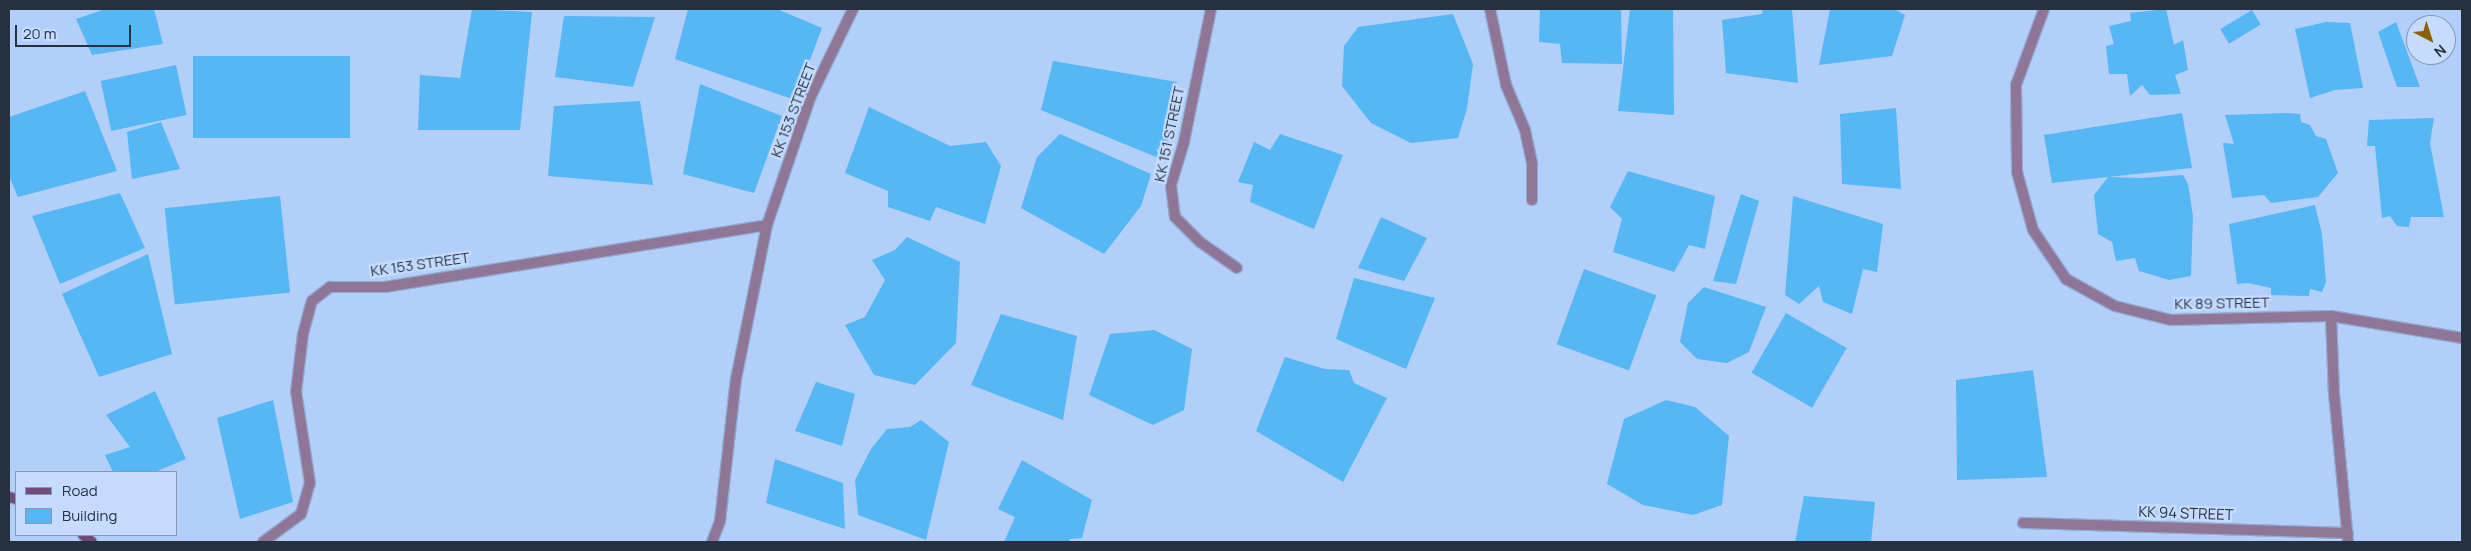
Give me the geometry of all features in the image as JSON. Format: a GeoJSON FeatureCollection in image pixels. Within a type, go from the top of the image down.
{"type":"FeatureCollection","features":[{"type":"Feature","properties":{"kind":"street","name":"KK 153 STREET"},"geometry":{"type":"LineString","coordinates":[[712,542],[720,521],[724,460],[736,379],[767,224],[811,96],[853,9]]}},
{"type":"Feature","properties":{"kind":"street","name":"KK 151 STREET"},"geometry":{"type":"LineString","coordinates":[[1211,9],[1184,142],[1171,185],[1175,217],[1200,242],[1237,268]]}},
{"type":"Feature","properties":{"kind":"street"},"geometry":{"type":"LineString","coordinates":[[1490,9],[1506,85],[1525,130],[1532,164],[1532,200]]}},
{"type":"Feature","properties":{"kind":"street","name":"KK 89 STREET"},"geometry":{"type":"LineString","coordinates":[[2044,9],[2016,85],[2017,172],[2033,230],[2066,279],[2115,306],[2171,320],[2331,316],[2462,338]]}},
{"type":"Feature","properties":{"kind":"street","name":"KK 153 STREET"},"geometry":{"type":"LineString","coordinates":[[263,542],[301,514],[310,483],[296,392],[303,334],[312,301],[330,287],[385,287],[767,224]]}},
{"type":"Feature","properties":{"kind":"street","name":"KK 94 STREET"},"geometry":{"type":"LineString","coordinates":[[2023,523],[2348,538],[2334,393],[2331,316]]}},
{"type":"Feature","properties":{"kind":"building"},"geometry":{"type":"Polygon","coordinates":[[[105,9],[154,9],[163,44],[92,55],[76,19],[105,9]]]}},
{"type":"Feature","properties":{"kind":"building"},"geometry":{"type":"Polygon","coordinates":[[[472,9],[532,12],[520,130],[418,130],[420,75],[460,78],[472,9]]]}},
{"type":"Feature","properties":{"kind":"building"},"geometry":{"type":"Polygon","coordinates":[[[688,9],[777,9],[822,28],[795,100],[675,59],[688,9]]]}},
{"type":"Feature","properties":{"kind":"building"},"geometry":{"type":"Polygon","coordinates":[[[1540,9],[1621,9],[1622,64],[1562,63],[1560,44],[1539,42],[1540,9]]]}},
{"type":"Feature","properties":{"kind":"building"},"geometry":{"type":"Polygon","coordinates":[[[1630,9],[1673,9],[1674,115],[1618,111],[1630,9]]]}},
{"type":"Feature","properties":{"kind":"building"},"geometry":{"type":"Polygon","coordinates":[[[1763,9],[1792,9],[1798,83],[1726,73],[1722,20],[1762,14],[1763,9]]]}},
{"type":"Feature","properties":{"kind":"building"},"geometry":{"type":"Polygon","coordinates":[[[1830,9],[1894,9],[1905,15],[1892,56],[1819,65],[1830,9]]]}},
{"type":"Feature","properties":{"kind":"building"},"geometry":{"type":"Polygon","coordinates":[[[2166,9],[2174,45],[2183,40],[2188,70],[2175,75],[2181,94],[2150,95],[2142,85],[2130,96],[2127,74],[2109,74],[2106,46],[2114,44],[2109,26],[2131,21],[2130,13],[2166,9]]]}},
{"type":"Feature","properties":{"kind":"building"},"geometry":{"type":"Polygon","coordinates":[[[2252,10],[2261,25],[2229,44],[2220,29],[2252,10]]]}},
{"type":"Feature","properties":{"kind":"building"},"geometry":{"type":"Polygon","coordinates":[[[1453,14],[1473,64],[1467,109],[1458,138],[1411,143],[1371,123],[1342,86],[1344,46],[1358,27],[1453,14]]]}},
{"type":"Feature","properties":{"kind":"building"},"geometry":{"type":"Polygon","coordinates":[[[564,16],[655,17],[633,87],[555,77],[564,16]]]}},
{"type":"Feature","properties":{"kind":"building"},"geometry":{"type":"Polygon","coordinates":[[[2326,22],[2350,23],[2363,88],[2335,90],[2310,98],[2295,29],[2326,22]]]}},
{"type":"Feature","properties":{"kind":"building"},"geometry":{"type":"Polygon","coordinates":[[[2396,22],[2406,49],[2406,65],[2412,65],[2420,87],[2397,87],[2378,32],[2396,22]]]}},
{"type":"Feature","properties":{"kind":"building"},"geometry":{"type":"Polygon","coordinates":[[[193,56],[350,56],[350,138],[193,138],[193,56]]]}},
{"type":"Feature","properties":{"kind":"building"},"geometry":{"type":"Polygon","coordinates":[[[1053,61],[1177,82],[1166,161],[1041,110],[1053,61]]]}},
{"type":"Feature","properties":{"kind":"building"},"geometry":{"type":"Polygon","coordinates":[[[176,65],[187,115],[111,131],[101,81],[176,65]]]}},
{"type":"Feature","properties":{"kind":"building"},"geometry":{"type":"Polygon","coordinates":[[[700,84],[782,116],[754,193],[683,174],[700,84]]]}},
{"type":"Feature","properties":{"kind":"building"},"geometry":{"type":"Polygon","coordinates":[[[85,91],[117,171],[18,197],[9,176],[9,117],[85,91]]]}},
{"type":"Feature","properties":{"kind":"building"},"geometry":{"type":"Polygon","coordinates":[[[640,101],[653,185],[548,176],[554,106],[640,101]]]}},
{"type":"Feature","properties":{"kind":"building"},"geometry":{"type":"Polygon","coordinates":[[[869,107],[950,146],[986,142],[1001,166],[985,224],[936,207],[930,221],[888,207],[888,191],[845,173],[869,107]]]}},
{"type":"Feature","properties":{"kind":"building"},"geometry":{"type":"Polygon","coordinates":[[[1896,108],[1901,189],[1842,184],[1840,114],[1896,108]]]}},
{"type":"Feature","properties":{"kind":"building"},"geometry":{"type":"Polygon","coordinates":[[[2182,113],[2192,168],[2052,183],[2044,135],[2182,113]]]}},
{"type":"Feature","properties":{"kind":"building"},"geometry":{"type":"Polygon","coordinates":[[[2300,114],[2301,122],[2310,125],[2316,136],[2326,139],[2338,173],[2318,197],[2271,203],[2264,195],[2232,198],[2223,143],[2234,144],[2225,115],[2300,114]]]}},
{"type":"Feature","properties":{"kind":"building"},"geometry":{"type":"Polygon","coordinates":[[[2434,118],[2430,143],[2444,217],[2411,217],[2409,227],[2397,226],[2390,216],[2382,218],[2375,146],[2367,146],[2369,120],[2434,118]]]}},
{"type":"Feature","properties":{"kind":"building"},"geometry":{"type":"Polygon","coordinates":[[[161,122],[180,169],[132,179],[127,132],[161,122]]]}},
{"type":"Feature","properties":{"kind":"building"},"geometry":{"type":"Polygon","coordinates":[[[1060,134],[1151,174],[1141,206],[1104,254],[1021,208],[1037,157],[1060,134]]]}},
{"type":"Feature","properties":{"kind":"building"},"geometry":{"type":"Polygon","coordinates":[[[1280,134],[1343,155],[1314,229],[1250,202],[1253,185],[1238,182],[1254,142],[1270,150],[1280,134]]]}},
{"type":"Feature","properties":{"kind":"building"},"geometry":{"type":"Polygon","coordinates":[[[1628,171],[1715,196],[1705,249],[1689,245],[1674,272],[1613,252],[1622,219],[1610,207],[1628,171]]]}},
{"type":"Feature","properties":{"kind":"building"},"geometry":{"type":"Polygon","coordinates":[[[2183,175],[2188,184],[2193,216],[2191,276],[2169,280],[2139,271],[2135,258],[2116,261],[2112,242],[2098,234],[2094,195],[2108,177],[2141,178],[2183,175]]]}},
{"type":"Feature","properties":{"kind":"building"},"geometry":{"type":"Polygon","coordinates":[[[120,193],[145,248],[60,284],[32,216],[120,193]]]}},
{"type":"Feature","properties":{"kind":"building"},"geometry":{"type":"Polygon","coordinates":[[[1741,194],[1759,201],[1736,284],[1713,281],[1741,194]]]}},
{"type":"Feature","properties":{"kind":"building"},"geometry":{"type":"Polygon","coordinates":[[[280,196],[290,292],[175,305],[165,208],[280,196]]]}},
{"type":"Feature","properties":{"kind":"building"},"geometry":{"type":"Polygon","coordinates":[[[1793,196],[1883,224],[1877,272],[1863,269],[1852,314],[1823,302],[1819,286],[1799,304],[1785,295],[1793,196]]]}},
{"type":"Feature","properties":{"kind":"building"},"geometry":{"type":"Polygon","coordinates":[[[2315,205],[2322,234],[2326,282],[2322,292],[2310,289],[2309,296],[2271,295],[2271,288],[2248,283],[2237,284],[2229,224],[2315,205]]]}},
{"type":"Feature","properties":{"kind":"building"},"geometry":{"type":"Polygon","coordinates":[[[1381,217],[1427,238],[1404,281],[1358,268],[1381,217]]]}},
{"type":"Feature","properties":{"kind":"building"},"geometry":{"type":"Polygon","coordinates":[[[907,237],[960,262],[956,343],[915,385],[874,375],[845,325],[865,317],[885,280],[872,260],[895,250],[907,237]]]}},
{"type":"Feature","properties":{"kind":"building"},"geometry":{"type":"Polygon","coordinates":[[[148,254],[172,354],[99,377],[62,294],[148,254]]]}},
{"type":"Feature","properties":{"kind":"building"},"geometry":{"type":"Polygon","coordinates":[[[1584,269],[1656,295],[1629,371],[1557,344],[1584,269]]]}},
{"type":"Feature","properties":{"kind":"building"},"geometry":{"type":"Polygon","coordinates":[[[1354,278],[1435,298],[1406,369],[1336,339],[1354,278]]]}},
{"type":"Feature","properties":{"kind":"building"},"geometry":{"type":"Polygon","coordinates":[[[1704,287],[1766,307],[1749,352],[1727,363],[1697,359],[1680,342],[1688,303],[1704,287]]]}},
{"type":"Feature","properties":{"kind":"building"},"geometry":{"type":"Polygon","coordinates":[[[1786,313],[1847,348],[1812,408],[1752,373],[1786,313]]]}},
{"type":"Feature","properties":{"kind":"building"},"geometry":{"type":"Polygon","coordinates":[[[1001,314],[1077,336],[1063,420],[971,385],[1001,314]]]}},
{"type":"Feature","properties":{"kind":"building"},"geometry":{"type":"Polygon","coordinates":[[[1154,330],[1192,349],[1184,410],[1153,425],[1089,395],[1110,334],[1154,330]]]}},
{"type":"Feature","properties":{"kind":"building"},"geometry":{"type":"Polygon","coordinates":[[[1285,357],[1325,369],[1349,370],[1354,383],[1387,398],[1343,482],[1256,431],[1285,357]]]}},
{"type":"Feature","properties":{"kind":"building"},"geometry":{"type":"Polygon","coordinates":[[[2033,370],[2047,477],[1957,480],[1956,380],[2033,370]]]}},
{"type":"Feature","properties":{"kind":"building"},"geometry":{"type":"Polygon","coordinates":[[[816,382],[855,394],[842,446],[795,431],[816,382]]]}},
{"type":"Feature","properties":{"kind":"building"},"geometry":{"type":"Polygon","coordinates":[[[155,391],[186,459],[157,471],[113,471],[105,455],[130,447],[106,415],[155,391]]]}},
{"type":"Feature","properties":{"kind":"building"},"geometry":{"type":"Polygon","coordinates":[[[273,400],[293,502],[240,519],[217,418],[273,400]]]}},
{"type":"Feature","properties":{"kind":"building"},"geometry":{"type":"Polygon","coordinates":[[[1666,400],[1695,407],[1729,436],[1722,505],[1693,515],[1643,505],[1607,484],[1624,419],[1666,400]]]}},
{"type":"Feature","properties":{"kind":"building"},"geometry":{"type":"Polygon","coordinates":[[[921,420],[949,442],[926,540],[858,515],[855,480],[871,449],[887,429],[910,427],[921,420]]]}},
{"type":"Feature","properties":{"kind":"building"},"geometry":{"type":"Polygon","coordinates":[[[775,459],[843,483],[845,529],[766,503],[775,459]]]}},
{"type":"Feature","properties":{"kind":"building"},"geometry":{"type":"Polygon","coordinates":[[[1022,460],[1092,500],[1082,538],[1070,539],[1069,542],[1004,542],[1015,517],[998,509],[1022,460]]]}},
{"type":"Feature","properties":{"kind":"building"},"geometry":{"type":"Polygon","coordinates":[[[1804,496],[1875,502],[1871,542],[1795,542],[1804,496]]]}}]}
